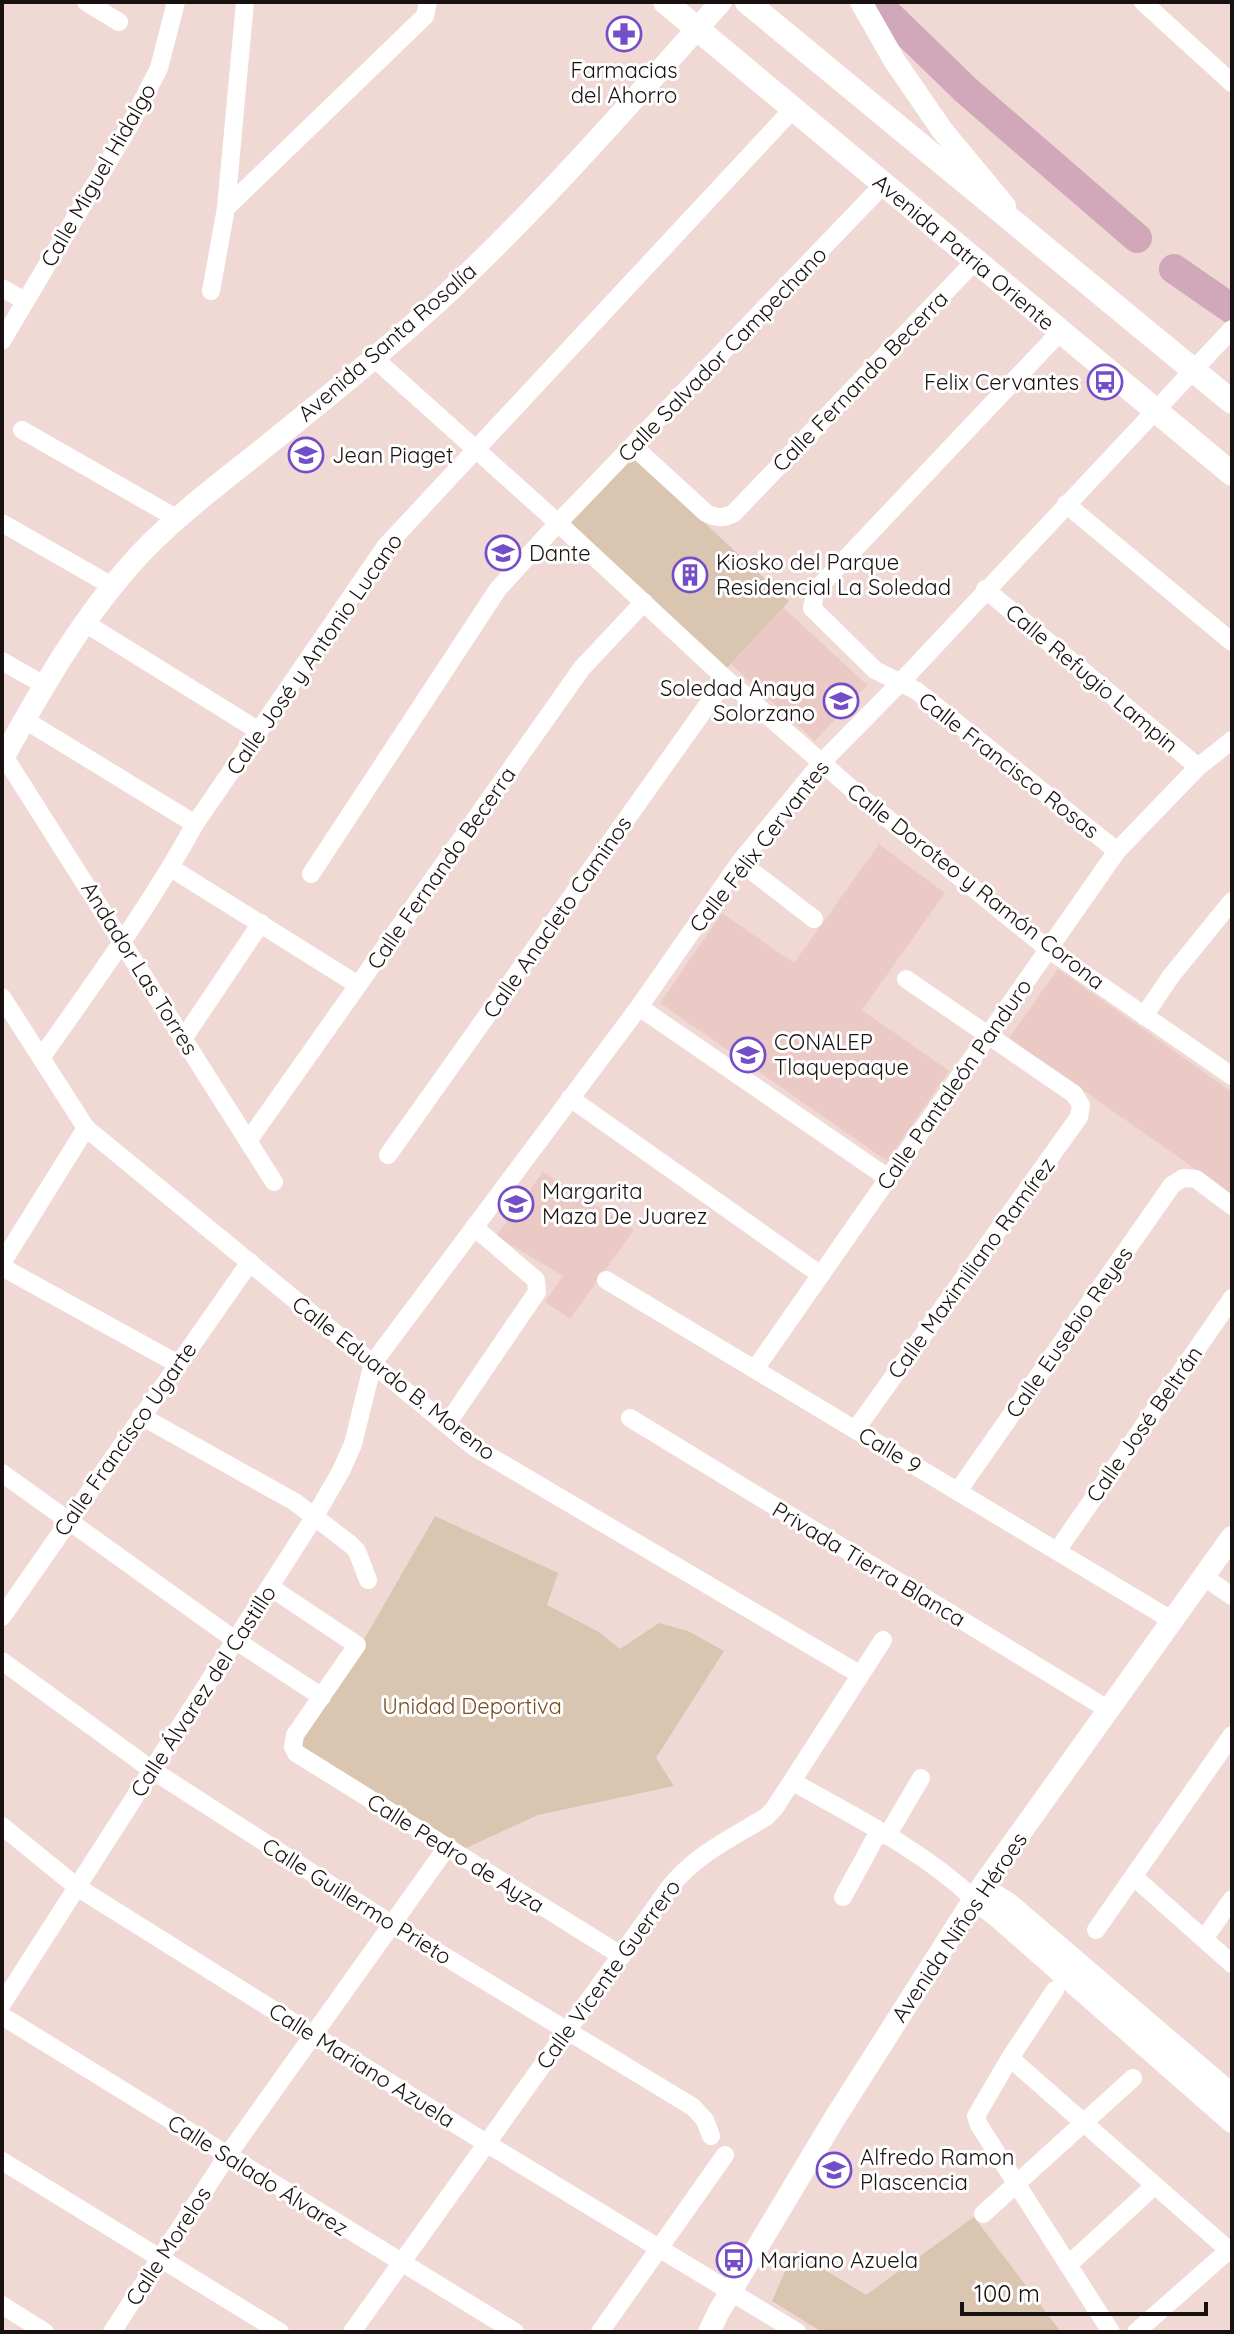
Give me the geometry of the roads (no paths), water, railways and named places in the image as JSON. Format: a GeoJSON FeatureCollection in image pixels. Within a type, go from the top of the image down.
{"type":"FeatureCollection","features":[{"type":"Feature","properties":{"kind":"main road","name":"Avenida Patria Oriente"},"geometry":{"type":"LineString","coordinates":[[665,2],[1232,474]]}},
{"type":"Feature","properties":{"kind":"main road"},"geometry":{"type":"LineString","coordinates":[[747,2],[1232,402]]}},
{"type":"Feature","properties":{"kind":"street"},"geometry":{"type":"LineString","coordinates":[[86,2],[119,22]]}},
{"type":"Feature","properties":{"kind":"street","name":"Calle Miguel Hidalgo"},"geometry":{"type":"LineString","coordinates":[[2,341],[100,177],[159,68],[176,2]]}},
{"type":"Feature","properties":{"kind":"street"},"geometry":{"type":"LineString","coordinates":[[211,291],[226,208],[245,2]]}},
{"type":"Feature","properties":{"kind":"street"},"geometry":{"type":"LineString","coordinates":[[226,208],[425,16],[428,2]]}},
{"type":"Feature","properties":{"kind":"street","name":"Avenida Santa Rosalía"},"geometry":{"type":"LineString","coordinates":[[3,758],[44,685],[85,623],[112,586],[176,518],[375,359],[505,236],[721,2]]}},
{"type":"Feature","properties":{"kind":"street"},"geometry":{"type":"LineString","coordinates":[[861,2],[894,60],[942,130],[1031,238]]}},
{"type":"Feature","properties":{"kind":"street"},"geometry":{"type":"LineString","coordinates":[[1143,2],[1232,83]]}},
{"type":"Feature","properties":{"kind":"street","name":"Calle José y Antonio Lucano"},"geometry":{"type":"LineString","coordinates":[[41,1058],[123,941],[171,868],[195,824],[385,547],[793,109]]}},
{"type":"Feature","properties":{"kind":"street","name":"Calle Salvador Campechano"},"geometry":{"type":"LineString","coordinates":[[311,874],[498,589],[884,184]]}},
{"type":"Feature","properties":{"kind":"street","name":"Calle Fernando Becerra"},"geometry":{"type":"LineString","coordinates":[[633,446],[706,513],[727,517],[976,260]]}},
{"type":"Feature","properties":{"kind":"street"},"geometry":{"type":"LineString","coordinates":[[2,288],[25,301]]}},
{"type":"Feature","properties":{"kind":"street"},"geometry":{"type":"LineString","coordinates":[[900,683],[875,670],[815,613],[813,597],[1060,332]]}},
{"type":"Feature","properties":{"kind":"street","name":"Calle Félix Cervantes"},"geometry":{"type":"LineString","coordinates":[[373,1363],[639,1007],[740,862],[821,763],[1229,332]]}},
{"type":"Feature","properties":{"kind":"street","name":"Calle Doroteo y Ramón Corona"},"geometry":{"type":"LineString","coordinates":[[375,359],[821,763],[1048,949],[1232,1076]]}},
{"type":"Feature","properties":{"kind":"street"},"geometry":{"type":"LineString","coordinates":[[22,430],[176,518]]}},
{"type":"Feature","properties":{"kind":"street"},"geometry":{"type":"LineString","coordinates":[[1066,504],[1232,642]]}},
{"type":"Feature","properties":{"kind":"street"},"geometry":{"type":"LineString","coordinates":[[2,523],[112,586]]}},
{"type":"Feature","properties":{"kind":"street","name":"Calle Refugio Lampin"},"geometry":{"type":"LineString","coordinates":[[985,589],[1198,767]]}},
{"type":"Feature","properties":{"kind":"street","name":"Calle Fernando Becerra"},"geometry":{"type":"LineString","coordinates":[[248,1141],[582,668],[644,602]]}},
{"type":"Feature","properties":{"kind":"street"},"geometry":{"type":"LineString","coordinates":[[85,623],[259,731]]}},
{"type":"Feature","properties":{"kind":"street"},"geometry":{"type":"LineString","coordinates":[[2,661],[44,685]]}},
{"type":"Feature","properties":{"kind":"street","name":"Calle Anacleto Caminos"},"geometry":{"type":"LineString","coordinates":[[388,1155],[726,679]]}},
{"type":"Feature","properties":{"kind":"street","name":"Calle Francisco Rosas"},"geometry":{"type":"LineString","coordinates":[[900,683],[917,691],[1117,851]]}},
{"type":"Feature","properties":{"kind":"street"},"geometry":{"type":"LineString","coordinates":[[25,720],[195,824]]}},
{"type":"Feature","properties":{"kind":"street","name":"Calle Pantaleón Panduro"},"geometry":{"type":"LineString","coordinates":[[755,1369],[1117,851],[1198,767],[1232,740]]}},
{"type":"Feature","properties":{"kind":"street","name":"Andador Las Torres"},"geometry":{"type":"LineString","coordinates":[[3,758],[123,941],[274,1182]]}},
{"type":"Feature","properties":{"kind":"street"},"geometry":{"type":"LineString","coordinates":[[740,862],[814,919]]}},
{"type":"Feature","properties":{"kind":"street"},"geometry":{"type":"LineString","coordinates":[[171,868],[358,985]]}},
{"type":"Feature","properties":{"kind":"street"},"geometry":{"type":"LineString","coordinates":[[1144,1016],[1171,976],[1232,901]]}},
{"type":"Feature","properties":{"kind":"street"},"geometry":{"type":"LineString","coordinates":[[183,1039],[261,923]]}},
{"type":"Feature","properties":{"kind":"street"},"geometry":{"type":"LineString","coordinates":[[906,979],[987,1036]]}},
{"type":"Feature","properties":{"kind":"street","name":"Calle Eduardo B. Moreno"},"geometry":{"type":"LineString","coordinates":[[2,997],[86,1128],[474,1447],[859,1674]]}},
{"type":"Feature","properties":{"kind":"street"},"geometry":{"type":"LineString","coordinates":[[639,1007],[888,1178]]}},
{"type":"Feature","properties":{"kind":"street","name":"Calle Maximiliano Ramírez"},"geometry":{"type":"LineString","coordinates":[[856,1429],[1079,1117],[1081,1105],[1074,1094],[987,1036]]}},
{"type":"Feature","properties":{"kind":"street"},"geometry":{"type":"LineString","coordinates":[[570,1098],[821,1275]]}},
{"type":"Feature","properties":{"kind":"street"},"geometry":{"type":"LineString","coordinates":[[86,1128],[2,1265],[178,1364]]}},
{"type":"Feature","properties":{"kind":"street","name":"Calle Eusebio Reyes"},"geometry":{"type":"LineString","coordinates":[[958,1491],[1172,1185],[1183,1178],[1196,1179],[1232,1206]]}},
{"type":"Feature","properties":{"kind":"street"},"geometry":{"type":"LineString","coordinates":[[447,1424],[534,1298],[537,1286],[536,1280],[474,1227]]}},
{"type":"Feature","properties":{"kind":"street","name":"Calle Francisco Ugarte"},"geometry":{"type":"LineString","coordinates":[[2,1617],[250,1262]]}},
{"type":"Feature","properties":{"kind":"street","name":"Calle 9"},"geometry":{"type":"LineString","coordinates":[[606,1280],[1173,1621]]}},
{"type":"Feature","properties":{"kind":"street","name":"Calle José Beltrán"},"geometry":{"type":"LineString","coordinates":[[1057,1551],[1232,1298]]}},
{"type":"Feature","properties":{"kind":"street","name":"Calle Álvarez del Castillo"},"geometry":{"type":"LineString","coordinates":[[2,2004],[315,1516],[353,1444],[373,1363]]}},
{"type":"Feature","properties":{"kind":"street"},"geometry":{"type":"LineString","coordinates":[[141,1416],[315,1516],[357,1551],[368,1580]]}},
{"type":"Feature","properties":{"kind":"street","name":"Privada Tierra Blanca"},"geometry":{"type":"LineString","coordinates":[[630,1418],[1109,1710]]}},
{"type":"Feature","properties":{"kind":"street"},"geometry":{"type":"LineString","coordinates":[[2,1473],[235,1640],[322,1697],[357,1645],[270,1587]]}},
{"type":"Feature","properties":{"kind":"street","name":"Avenida Niños Héroes"},"geometry":{"type":"LineString","coordinates":[[709,2332],[833,2121],[978,1893],[1232,1537]]}},
{"type":"Feature","properties":{"kind":"street"},"geometry":{"type":"LineString","coordinates":[[1204,1577],[1232,1596]]}},
{"type":"Feature","properties":{"kind":"street","name":"Calle Vicente Guerrero"},"geometry":{"type":"LineString","coordinates":[[352,2332],[669,1888],[689,1865],[766,1817],[793,1782],[883,1640]]}},
{"type":"Feature","properties":{"kind":"street","name":"Calle Guillermo Prieto"},"geometry":{"type":"LineString","coordinates":[[2,1661],[152,1770],[393,1925],[693,2107],[705,2120],[711,2136]]}},
{"type":"Feature","properties":{"kind":"street","name":"Calle Pedro de Ayza"},"geometry":{"type":"LineString","coordinates":[[322,1697],[295,1735],[293,1747],[301,1758],[622,1956]]}},
{"type":"Feature","properties":{"kind":"street"},"geometry":{"type":"LineString","coordinates":[[1096,1930],[1232,1735]]}},
{"type":"Feature","properties":{"kind":"street"},"geometry":{"type":"LineString","coordinates":[[843,1897],[921,1778]]}},
{"type":"Feature","properties":{"kind":"street"},"geometry":{"type":"LineString","coordinates":[[793,1782],[883,1833],[978,1893],[1009,1904],[1232,2095]]}},
{"type":"Feature","properties":{"kind":"street","name":"Calle Mariano Azuela"},"geometry":{"type":"LineString","coordinates":[[2,1826],[77,1887],[486,2143],[797,2332]]}},
{"type":"Feature","properties":{"kind":"street","name":"Calle Morelos"},"geometry":{"type":"LineString","coordinates":[[112,2332],[227,2156],[447,1847]]}},
{"type":"Feature","properties":{"kind":"street"},"geometry":{"type":"LineString","coordinates":[[1134,1877],[1232,1964]]}},
{"type":"Feature","properties":{"kind":"street"},"geometry":{"type":"LineString","coordinates":[[978,1893],[998,1917],[1232,2122]]}},
{"type":"Feature","properties":{"kind":"street"},"geometry":{"type":"LineString","coordinates":[[1204,1939],[1232,1899]]}},
{"type":"Feature","properties":{"kind":"street"},"geometry":{"type":"LineString","coordinates":[[1055,1990],[976,2116],[1111,2332]]}},
{"type":"Feature","properties":{"kind":"street","name":"Calle Salado Álvarez"},"geometry":{"type":"LineString","coordinates":[[2,2016],[515,2332]]}},
{"type":"Feature","properties":{"kind":"street"},"geometry":{"type":"LineString","coordinates":[[1010,2058],[1230,2251],[1136,2332]]}},
{"type":"Feature","properties":{"kind":"street"},"geometry":{"type":"LineString","coordinates":[[983,2214],[1133,2078]]}},
{"type":"Feature","properties":{"kind":"street"},"geometry":{"type":"LineString","coordinates":[[600,2332],[725,2155]]}},
{"type":"Feature","properties":{"kind":"street"},"geometry":{"type":"LineString","coordinates":[[2,2161],[280,2332]]}},
{"type":"Feature","properties":{"kind":"street"},"geometry":{"type":"LineString","coordinates":[[1068,2265],[1155,2185]]}},
{"type":"Feature","properties":{"kind":"street"},"geometry":{"type":"LineString","coordinates":[[2,2305],[45,2332]]}},
{"type":"Feature","properties":{"kind":"waterway"},"geometry":{"type":"LineString","coordinates":[[875,2],[967,91],[1137,238]]}},
{"type":"Feature","properties":{"kind":"waterway"},"geometry":{"type":"LineString","coordinates":[[1174,269],[1232,309]]}},
{"type":"Feature","properties":{"kind":"place","name":"Farmacias del Ahorro"},"geometry":{"type":"Point","coordinates":[624,34]}},
{"type":"Feature","properties":{"kind":"place","name":"Felix Cervantes"},"geometry":{"type":"Point","coordinates":[1105,382]}},
{"type":"Feature","properties":{"kind":"place","name":"Jean Piaget"},"geometry":{"type":"Point","coordinates":[306,455]}},
{"type":"Feature","properties":{"kind":"place","name":"Dante"},"geometry":{"type":"Point","coordinates":[503,553]}},
{"type":"Feature","properties":{"kind":"place","name":"Kiosko del Parque Residencial La Soledad"},"geometry":{"type":"Point","coordinates":[690,575]}},
{"type":"Feature","properties":{"kind":"place","name":"Soledad Anaya Solorzano"},"geometry":{"type":"Point","coordinates":[841,701]}},
{"type":"Feature","properties":{"kind":"place","name":"CONALEP Tlaquepaque"},"geometry":{"type":"Point","coordinates":[748,1055]}},
{"type":"Feature","properties":{"kind":"place","name":"Margarita Maza De Juarez"},"geometry":{"type":"Point","coordinates":[516,1204]}},
{"type":"Feature","properties":{"kind":"place","name":"Alfredo Ramon Plascencia"},"geometry":{"type":"Point","coordinates":[834,2170]}},
{"type":"Feature","properties":{"kind":"place","name":"Mariano Azuela"},"geometry":{"type":"Point","coordinates":[734,2260]}},
{"type":"Feature","properties":{"kind":"park label","name":"Unidad Deportiva"},"geometry":{"type":"Point","coordinates":[472,1706]}}]}
